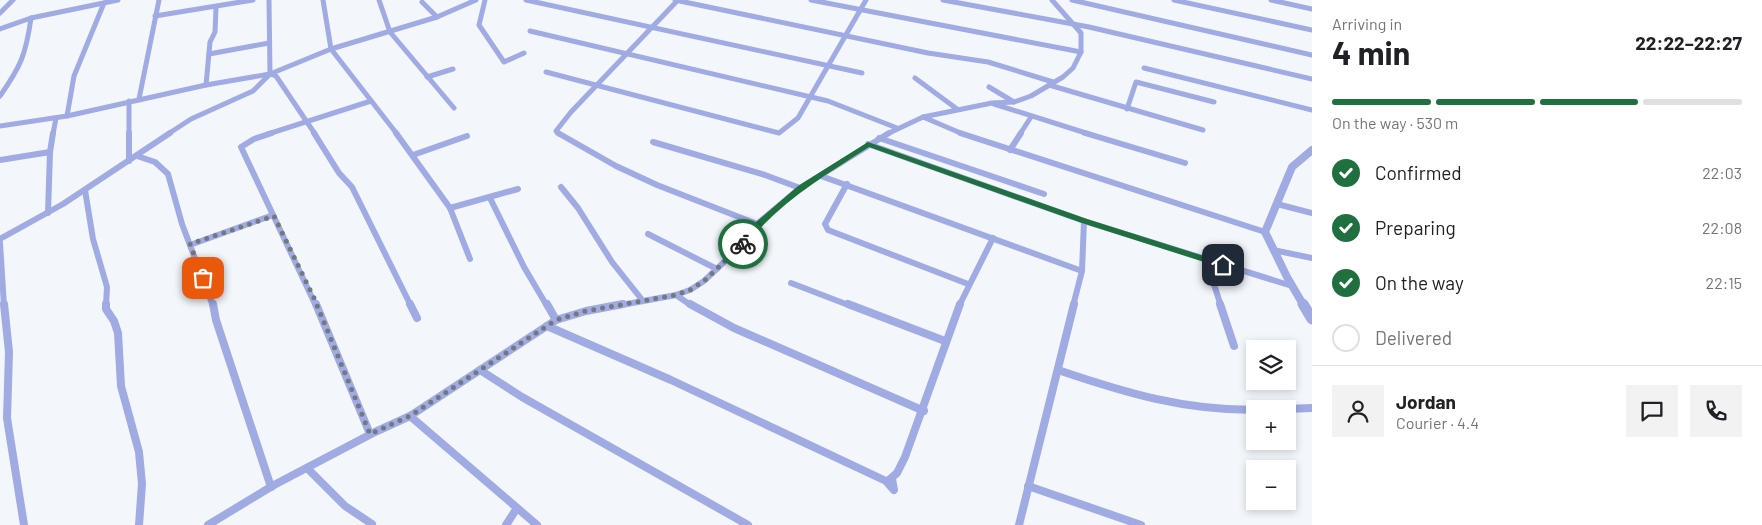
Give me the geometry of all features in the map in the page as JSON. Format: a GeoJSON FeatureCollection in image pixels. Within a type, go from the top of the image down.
{"type":"FeatureCollection","features":[{"type":"Feature","properties":{"kind":"street"},"geometry":{"type":"LineString","coordinates":[[0,13],[13,0]]}},
{"type":"Feature","properties":{"kind":"street"},"geometry":{"type":"LineString","coordinates":[[0,29],[31,18],[118,0]]}},
{"type":"Feature","properties":{"kind":"street"},"geometry":{"type":"LineString","coordinates":[[139,99],[159,0]]}},
{"type":"Feature","properties":{"kind":"street"},"geometry":{"type":"LineString","coordinates":[[155,16],[216,8],[253,0]]}},
{"type":"Feature","properties":{"kind":"street"},"geometry":{"type":"LineString","coordinates":[[0,239],[85,190],[191,120],[253,90],[270,74],[269,0]]}},
{"type":"Feature","properties":{"kind":"street"},"geometry":{"type":"LineString","coordinates":[[323,0],[331,50],[413,155],[450,208],[470,259]]}},
{"type":"Feature","properties":{"kind":"street"},"geometry":{"type":"LineString","coordinates":[[379,0],[390,32],[454,108]]}},
{"type":"Feature","properties":{"kind":"street"},"geometry":{"type":"LineString","coordinates":[[0,126],[56,118],[206,84],[270,74],[331,50],[437,17],[476,0]]}},
{"type":"Feature","properties":{"kind":"street"},"geometry":{"type":"LineString","coordinates":[[485,0],[479,25],[498,55],[504,62],[524,53]]}},
{"type":"Feature","properties":{"kind":"street"},"geometry":{"type":"LineString","coordinates":[[526,0],[828,64],[862,73]]}},
{"type":"Feature","properties":{"kind":"street"},"geometry":{"type":"LineString","coordinates":[[758,224],[657,185],[616,166],[560,136],[556,131],[677,0],[846,36],[988,62],[1127,109],[1203,130]]}},
{"type":"Feature","properties":{"kind":"street"},"geometry":{"type":"LineString","coordinates":[[811,0],[1081,52]]}},
{"type":"Feature","properties":{"kind":"street"},"geometry":{"type":"LineString","coordinates":[[546,72],[779,133],[789,128],[798,118],[866,0]]}},
{"type":"Feature","properties":{"kind":"street"},"geometry":{"type":"LineString","coordinates":[[943,0],[1071,24],[1312,79]]}},
{"type":"Feature","properties":{"kind":"street"},"geometry":{"type":"LineString","coordinates":[[208,525],[271,487],[370,434],[410,416],[556,320],[586,311],[676,295],[690,290],[717,269],[742,245],[758,224],[800,188],[896,128],[923,117],[957,108],[1014,102],[1030,96],[1064,77],[1073,68],[1081,52],[1081,33],[1071,24],[1052,0]]}},
{"type":"Feature","properties":{"kind":"street"},"geometry":{"type":"LineString","coordinates":[[1072,0],[1312,55]]}},
{"type":"Feature","properties":{"kind":"street"},"geometry":{"type":"LineString","coordinates":[[1174,0],[1312,30]]}},
{"type":"Feature","properties":{"kind":"street"},"geometry":{"type":"LineString","coordinates":[[1271,0],[1312,9]]}},
{"type":"Feature","properties":{"kind":"street"},"geometry":{"type":"LineString","coordinates":[[422,2],[437,17]]}},
{"type":"Feature","properties":{"kind":"street"},"geometry":{"type":"LineString","coordinates":[[66,116],[74,76],[104,3]]}},
{"type":"Feature","properties":{"kind":"street"},"geometry":{"type":"LineString","coordinates":[[206,84],[210,42],[215,32],[216,8]]}},
{"type":"Feature","properties":{"kind":"street"},"geometry":{"type":"LineString","coordinates":[[0,96],[18,70],[27,46],[31,18]]}},
{"type":"Feature","properties":{"kind":"street"},"geometry":{"type":"LineString","coordinates":[[530,31],[844,106],[896,128]]}},
{"type":"Feature","properties":{"kind":"street"},"geometry":{"type":"LineString","coordinates":[[210,54],[269,43]]}},
{"type":"Feature","properties":{"kind":"street"},"geometry":{"type":"LineString","coordinates":[[1144,68],[1312,110]]}},
{"type":"Feature","properties":{"kind":"street"},"geometry":{"type":"LineString","coordinates":[[427,77],[453,69]]}},
{"type":"Feature","properties":{"kind":"street"},"geometry":{"type":"LineString","coordinates":[[270,74],[276,76],[318,137],[339,173],[352,186],[417,318]]}},
{"type":"Feature","properties":{"kind":"street"},"geometry":{"type":"LineString","coordinates":[[914,78],[957,108]]}},
{"type":"Feature","properties":{"kind":"street"},"geometry":{"type":"LineString","coordinates":[[1127,109],[1136,82],[1214,102]]}},
{"type":"Feature","properties":{"kind":"street"},"geometry":{"type":"LineString","coordinates":[[989,87],[1014,102]]}},
{"type":"Feature","properties":{"kind":"street"},"geometry":{"type":"LineString","coordinates":[[129,101],[129,161]]}},
{"type":"Feature","properties":{"kind":"street"},"geometry":{"type":"LineString","coordinates":[[370,434],[314,298],[241,147],[254,139],[371,101]]}},
{"type":"Feature","properties":{"kind":"street"},"geometry":{"type":"LineString","coordinates":[[992,103],[1031,117],[1185,163]]}},
{"type":"Feature","properties":{"kind":"street"},"geometry":{"type":"LineString","coordinates":[[923,117],[967,136],[1265,232],[1292,286],[1311,315]]}},
{"type":"Feature","properties":{"kind":"street"},"geometry":{"type":"LineString","coordinates":[[1010,150],[1031,117]]}},
{"type":"Feature","properties":{"kind":"street"},"geometry":{"type":"LineString","coordinates":[[48,213],[50,152],[56,118]]}},
{"type":"Feature","properties":{"kind":"street"},"geometry":{"type":"LineString","coordinates":[[413,155],[467,136]]}},
{"type":"Feature","properties":{"kind":"street"},"geometry":{"type":"LineString","coordinates":[[879,138],[1044,194]]}},
{"type":"Feature","properties":{"kind":"street"},"geometry":{"type":"LineString","coordinates":[[653,142],[765,175],[800,188]]}},
{"type":"Feature","properties":{"kind":"street"},"geometry":{"type":"LineString","coordinates":[[868,144],[1084,221],[1292,286]]}},
{"type":"Feature","properties":{"kind":"street"},"geometry":{"type":"LineString","coordinates":[[1265,232],[1292,167],[1312,150]]}},
{"type":"Feature","properties":{"kind":"street"},"geometry":{"type":"LineString","coordinates":[[0,160],[50,152]]}},
{"type":"Feature","properties":{"kind":"street"},"geometry":{"type":"LineString","coordinates":[[136,156],[155,162],[168,174],[182,224],[211,297],[216,320],[271,487]]}},
{"type":"Feature","properties":{"kind":"street"},"geometry":{"type":"LineString","coordinates":[[821,176],[1082,270]]}},
{"type":"Feature","properties":{"kind":"street"},"geometry":{"type":"LineString","coordinates":[[847,184],[825,224],[828,230],[968,284]]}},
{"type":"Feature","properties":{"kind":"street"},"geometry":{"type":"LineString","coordinates":[[561,186],[578,208],[612,262],[643,301]]}},
{"type":"Feature","properties":{"kind":"street"},"geometry":{"type":"LineString","coordinates":[[85,190],[93,238],[107,287],[106,309],[114,321],[118,334],[121,386],[139,452],[142,484],[139,525]]}},
{"type":"Feature","properties":{"kind":"street"},"geometry":{"type":"LineString","coordinates":[[450,208],[518,190]]}},
{"type":"Feature","properties":{"kind":"street"},"geometry":{"type":"LineString","coordinates":[[490,198],[524,267],[556,320]]}},
{"type":"Feature","properties":{"kind":"street"},"geometry":{"type":"LineString","coordinates":[[1278,204],[1312,213]]}},
{"type":"Feature","properties":{"kind":"street"},"geometry":{"type":"LineString","coordinates":[[190,244],[274,216]]}},
{"type":"Feature","properties":{"kind":"street"},"geometry":{"type":"LineString","coordinates":[[1019,525],[1082,270],[1084,221]]}},
{"type":"Feature","properties":{"kind":"street"},"geometry":{"type":"LineString","coordinates":[[648,234],[717,269]]}},
{"type":"Feature","properties":{"kind":"street"},"geometry":{"type":"LineString","coordinates":[[547,326],[671,380],[889,480],[899,469],[924,412],[945,342],[968,284],[993,238]]}},
{"type":"Feature","properties":{"kind":"street"},"geometry":{"type":"LineString","coordinates":[[0,243],[8,352],[7,418],[24,525]]}},
{"type":"Feature","properties":{"kind":"street"},"geometry":{"type":"LineString","coordinates":[[1273,250],[1312,258]]}},
{"type":"Feature","properties":{"kind":"street"},"geometry":{"type":"LineString","coordinates":[[1206,260],[1234,346]]}},
{"type":"Feature","properties":{"kind":"street"},"geometry":{"type":"LineString","coordinates":[[791,283],[945,342]]}},
{"type":"Feature","properties":{"kind":"street"},"geometry":{"type":"LineString","coordinates":[[676,295],[698,310],[734,328],[924,412]]}},
{"type":"Feature","properties":{"kind":"street"},"geometry":{"type":"LineString","coordinates":[[480,370],[522,397],[748,525]]}},
{"type":"Feature","properties":{"kind":"street"},"geometry":{"type":"LineString","coordinates":[[1058,370],[1131,395],[1161,402],[1195,408],[1246,410]]}},
{"type":"Feature","properties":{"kind":"street"},"geometry":{"type":"LineString","coordinates":[[1296,409],[1312,408]]}},
{"type":"Feature","properties":{"kind":"street"},"geometry":{"type":"LineString","coordinates":[[410,416],[537,525]]}},
{"type":"Feature","properties":{"kind":"street"},"geometry":{"type":"LineString","coordinates":[[307,468],[345,506],[372,524]]}},
{"type":"Feature","properties":{"kind":"street"},"geometry":{"type":"LineString","coordinates":[[1028,486],[1141,525]]}},
{"type":"Feature","properties":{"kind":"street"},"geometry":{"type":"LineString","coordinates":[[506,525],[517,508]]}},
{"type":"Feature","properties":{"kind":"way so far"},"geometry":{"type":"LineString","coordinates":[[203,278],[191,251],[190,244],[204,241],[274,216],[314,298],[370,434],[410,416],[556,320],[586,311],[676,295],[690,290],[704,281],[743,244]]}},
{"type":"Feature","properties":{"kind":"route"},"geometry":{"type":"LineString","coordinates":[[743,244],[758,224],[800,188],[868,144],[1010,193],[1084,221],[1223,265]]}}]}
